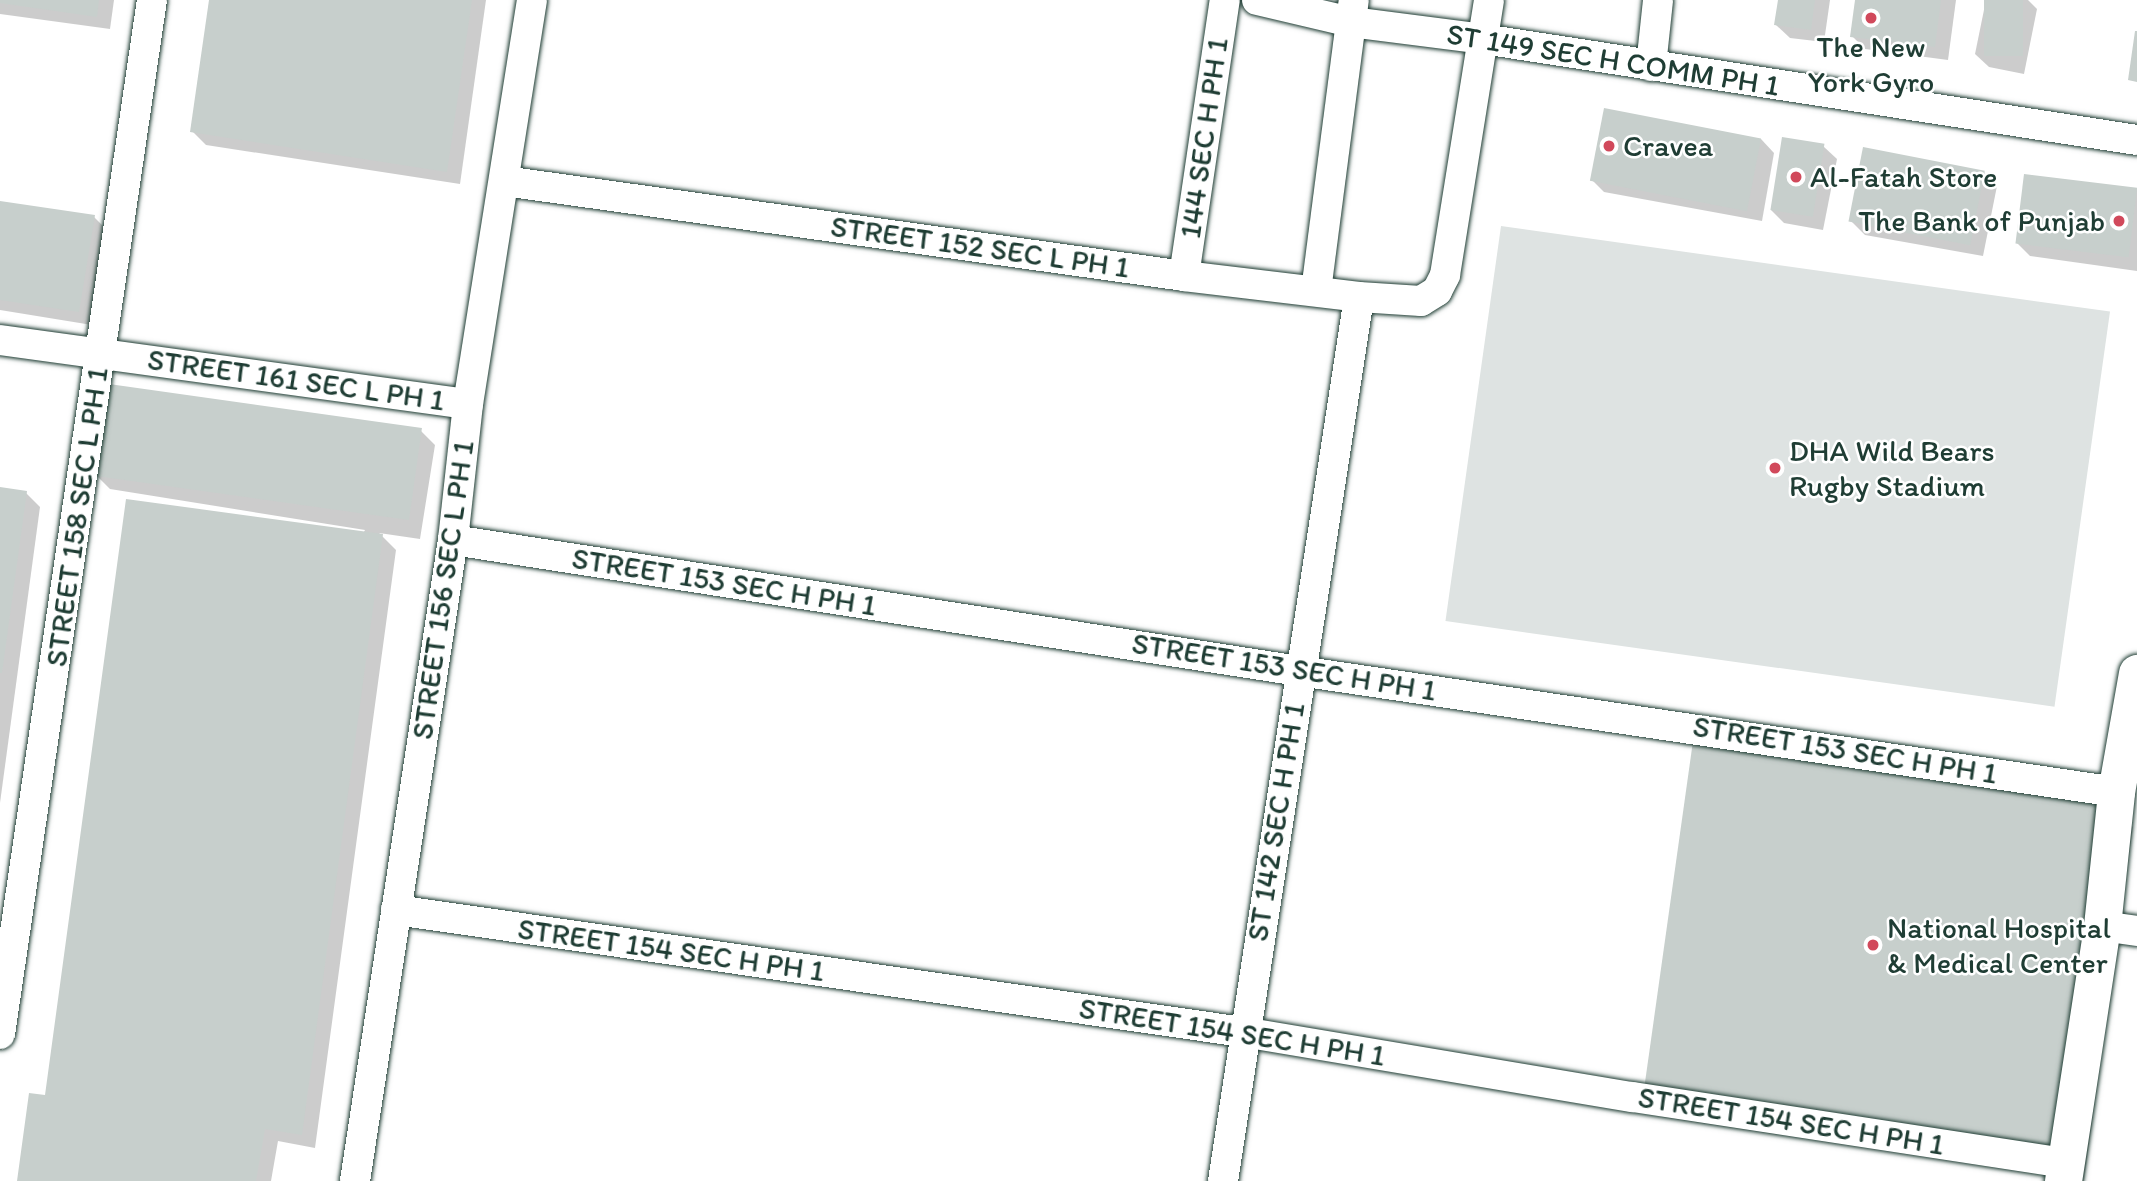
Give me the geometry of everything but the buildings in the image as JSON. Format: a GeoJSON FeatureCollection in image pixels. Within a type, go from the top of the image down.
{"type":"FeatureCollection","features":[{"type":"Feature","properties":{"kind":"street","name":"STREET 158 SEC L PH 1"},"geometry":{"type":"LineString","coordinates":[[0,1034],[152,0]]}},
{"type":"Feature","properties":{"kind":"street","name":"STREET 156 SEC L PH 1"},"geometry":{"type":"LineString","coordinates":[[355,1181],[453,540],[468,404],[532,0]]}},
{"type":"Feature","properties":{"kind":"street","name":"144 SEC H PH 1"},"geometry":{"type":"LineString","coordinates":[[1184,276],[1225,0]]}},
{"type":"Feature","properties":{"kind":"street","name":"ST 149 SEC H COMM PH 1"},"geometry":{"type":"LineString","coordinates":[[1257,0],[1352,11],[1483,39],[2137,140]]}},
{"type":"Feature","properties":{"kind":"street"},"geometry":{"type":"LineString","coordinates":[[1483,39],[1489,0]]}},
{"type":"Feature","properties":{"kind":"street"},"geometry":{"type":"LineString","coordinates":[[1651,66],[1658,0]]}},
{"type":"Feature","properties":{"kind":"street"},"geometry":{"type":"LineString","coordinates":[[1316,291],[1352,11]]}},
{"type":"Feature","properties":{"kind":"street","name":"STREET 152 SEC L PH 1"},"geometry":{"type":"LineString","coordinates":[[504,181],[1184,276],[1359,297],[1421,301],[1437,291],[1445,275],[1483,39]]}},
{"type":"Feature","properties":{"kind":"street","name":"ST 142 SEC H PH 1"},"geometry":{"type":"LineString","coordinates":[[1223,1181],[1243,1032],[1359,297]]}},
{"type":"Feature","properties":{"kind":"street","name":"STREET 161 SEC L PH 1"},"geometry":{"type":"LineString","coordinates":[[0,340],[468,404]]}},
{"type":"Feature","properties":{"kind":"street","name":"STREET 153 SEC H PH 1"},"geometry":{"type":"LineString","coordinates":[[453,540],[1299,671],[2116,792]]}},
{"type":"Feature","properties":{"kind":"street"},"geometry":{"type":"LineString","coordinates":[[2065,1172],[2120,929],[2116,792],[2137,673]]}},
{"type":"Feature","properties":{"kind":"street","name":"STREET 154 SEC H PH 1"},"geometry":{"type":"LineString","coordinates":[[396,910],[1243,1032],[2065,1172]]}},
{"type":"Feature","properties":{"kind":"shaded area","name":"DHA Wild Bears Rugby Stadium"},"geometry":{"type":"Polygon","coordinates":[[[1501,226],[2110,312],[2054,707],[1445,621],[1501,226]]]}},
{"type":"Feature","properties":{"kind":"place","name":"The New York Gyro"},"geometry":{"type":"Point","coordinates":[1871,18]}},
{"type":"Feature","properties":{"kind":"place","name":"Cravea"},"geometry":{"type":"Point","coordinates":[1609,146]}},
{"type":"Feature","properties":{"kind":"place","name":"Al-Fatah Store"},"geometry":{"type":"Point","coordinates":[1796,177]}},
{"type":"Feature","properties":{"kind":"place","name":"The Bank of Punjab"},"geometry":{"type":"Point","coordinates":[2119,221]}},
{"type":"Feature","properties":{"kind":"place","name":"DHA Wild Bears Rugby Stadium"},"geometry":{"type":"Point","coordinates":[1775,468]}},
{"type":"Feature","properties":{"kind":"place","name":"National Hospital & Medical Center"},"geometry":{"type":"Point","coordinates":[1873,945]}}]}
